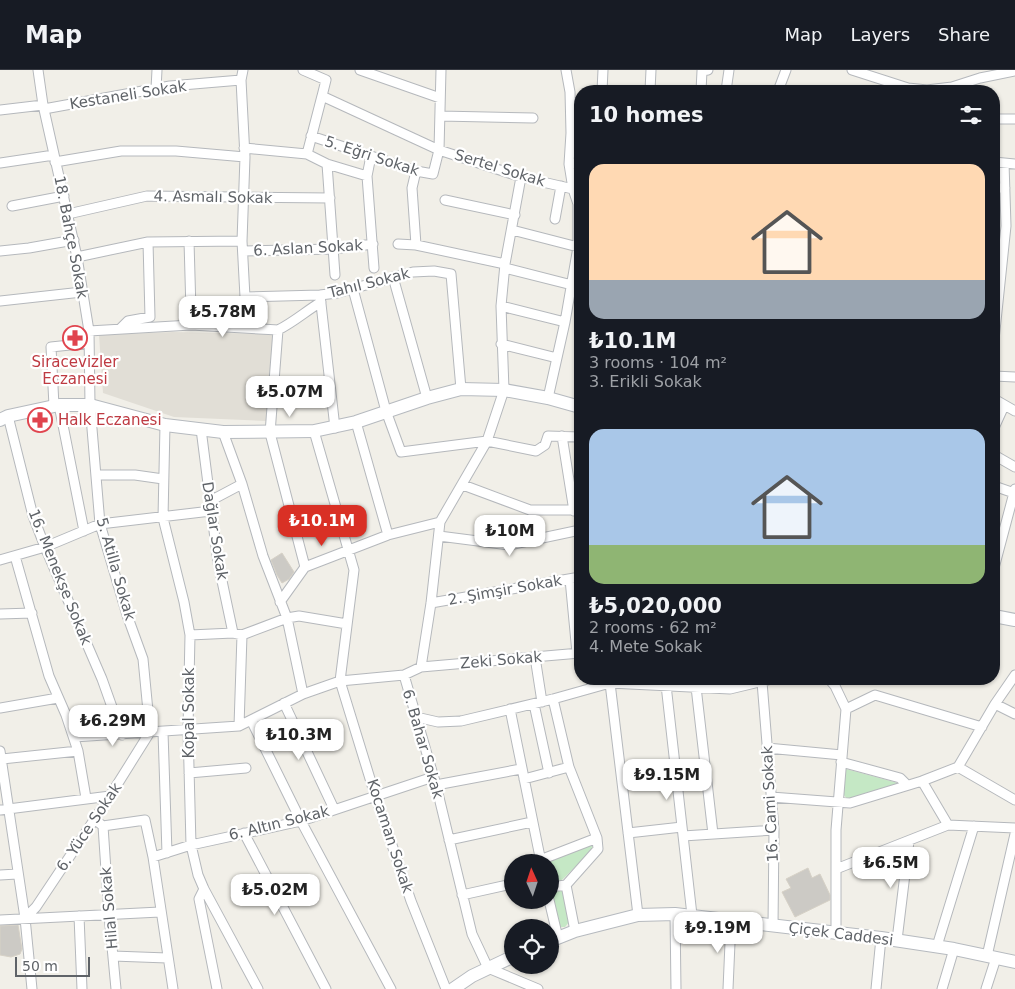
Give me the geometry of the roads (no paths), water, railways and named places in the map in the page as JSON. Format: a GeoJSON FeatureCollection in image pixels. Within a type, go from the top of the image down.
{"type":"FeatureCollection","features":[{"type":"Feature","properties":{"kind":"main road"},"geometry":{"type":"LineString","coordinates":[[4,418],[56,406],[90,405],[165,425],[223,432],[270,433],[335,428],[461,389],[504,390],[548,398],[574,405]]}},
{"type":"Feature","properties":{"kind":"main road"},"geometry":{"type":"LineString","coordinates":[[1000,617],[1015,620]]}},
{"type":"Feature","properties":{"kind":"main road","name":"Çiçek Caddesi"},"geometry":{"type":"LineString","coordinates":[[559,937],[575,931],[638,916],[675,914],[954,948],[1015,962]]}},
{"type":"Feature","properties":{"kind":"main road"},"geometry":{"type":"LineString","coordinates":[[453,989],[472,976],[504,961]]}},
{"type":"Feature","properties":{"kind":"street","name":"18. Bahçe Sokak"},"geometry":{"type":"LineString","coordinates":[[38,70],[44,107],[77,257],[88,331],[90,405]]}},
{"type":"Feature","properties":{"kind":"street"},"geometry":{"type":"LineString","coordinates":[[156,89],[157,70]]}},
{"type":"Feature","properties":{"kind":"street"},"geometry":{"type":"LineString","coordinates":[[243,70],[241,80],[245,153],[242,241],[245,297],[244,327]]}},
{"type":"Feature","properties":{"kind":"street"},"geometry":{"type":"LineString","coordinates":[[303,70],[326,80],[322,96]]}},
{"type":"Feature","properties":{"kind":"street"},"geometry":{"type":"LineString","coordinates":[[360,70],[440,98]]}},
{"type":"Feature","properties":{"kind":"street"},"geometry":{"type":"LineString","coordinates":[[439,150],[441,70]]}},
{"type":"Feature","properties":{"kind":"street"},"geometry":{"type":"LineString","coordinates":[[566,70],[574,120]]}},
{"type":"Feature","properties":{"kind":"street"},"geometry":{"type":"LineString","coordinates":[[602,85],[603,70]]}},
{"type":"Feature","properties":{"kind":"street"},"geometry":{"type":"LineString","coordinates":[[650,85],[651,70]]}},
{"type":"Feature","properties":{"kind":"street"},"geometry":{"type":"LineString","coordinates":[[701,85],[702,71],[708,70]]}},
{"type":"Feature","properties":{"kind":"street"},"geometry":{"type":"LineString","coordinates":[[727,85],[729,70]]}},
{"type":"Feature","properties":{"kind":"street"},"geometry":{"type":"LineString","coordinates":[[780,85],[786,70]]}},
{"type":"Feature","properties":{"kind":"street"},"geometry":{"type":"LineString","coordinates":[[852,70],[899,85]]}},
{"type":"Feature","properties":{"kind":"street"},"geometry":{"type":"LineString","coordinates":[[958,85],[980,78],[1015,71]]}},
{"type":"Feature","properties":{"kind":"street","name":"Kestaneli Sokak"},"geometry":{"type":"LineString","coordinates":[[0,110],[44,107],[156,89],[241,80]]}},
{"type":"Feature","properties":{"kind":"street","name":"5. Eğri Sokak"},"geometry":{"type":"LineString","coordinates":[[307,154],[322,96]]}},
{"type":"Feature","properties":{"kind":"street","name":"Sertel Sokak"},"geometry":{"type":"LineString","coordinates":[[322,96],[439,150],[521,178],[573,188]]}},
{"type":"Feature","properties":{"kind":"street"},"geometry":{"type":"LineString","coordinates":[[440,116],[533,118]]}},
{"type":"Feature","properties":{"kind":"street"},"geometry":{"type":"LineString","coordinates":[[1000,118],[1015,119]]}},
{"type":"Feature","properties":{"kind":"street","name":"5. Eğri Sokak"},"geometry":{"type":"LineString","coordinates":[[311,136],[416,171],[433,174],[439,150]]}},
{"type":"Feature","properties":{"kind":"street"},"geometry":{"type":"LineString","coordinates":[[573,188],[569,164],[574,143]]}},
{"type":"Feature","properties":{"kind":"street"},"geometry":{"type":"LineString","coordinates":[[0,163],[121,151],[307,154],[327,164],[367,176]]}},
{"type":"Feature","properties":{"kind":"street"},"geometry":{"type":"LineString","coordinates":[[371,156],[367,176],[374,268]]}},
{"type":"Feature","properties":{"kind":"street"},"geometry":{"type":"LineString","coordinates":[[1000,163],[1015,164]]}},
{"type":"Feature","properties":{"kind":"street"},"geometry":{"type":"LineString","coordinates":[[1000,240],[1006,226],[1004,163]]}},
{"type":"Feature","properties":{"kind":"street"},"geometry":{"type":"LineString","coordinates":[[327,164],[335,276]]}},
{"type":"Feature","properties":{"kind":"street"},"geometry":{"type":"LineString","coordinates":[[569,164],[574,164]]}},
{"type":"Feature","properties":{"kind":"street"},"geometry":{"type":"LineString","coordinates":[[416,171],[412,188],[416,245]]}},
{"type":"Feature","properties":{"kind":"street"},"geometry":{"type":"LineString","coordinates":[[504,390],[501,306],[505,266],[521,178]]}},
{"type":"Feature","properties":{"kind":"street","name":"Sertel Sokak"},"geometry":{"type":"LineString","coordinates":[[555,219],[561,186]]}},
{"type":"Feature","properties":{"kind":"street"},"geometry":{"type":"LineString","coordinates":[[1000,188],[1005,188]]}},
{"type":"Feature","properties":{"kind":"street"},"geometry":{"type":"LineString","coordinates":[[12,206],[64,196]]}},
{"type":"Feature","properties":{"kind":"street","name":"4. Asmalı Sokak"},"geometry":{"type":"LineString","coordinates":[[68,214],[147,196],[330,198]]}},
{"type":"Feature","properties":{"kind":"street"},"geometry":{"type":"LineString","coordinates":[[445,200],[515,215]]}},
{"type":"Feature","properties":{"kind":"street"},"geometry":{"type":"LineString","coordinates":[[512,230],[574,248]]}},
{"type":"Feature","properties":{"kind":"street"},"geometry":{"type":"LineString","coordinates":[[0,251],[74,240]]}},
{"type":"Feature","properties":{"kind":"street"},"geometry":{"type":"LineString","coordinates":[[190,241],[191,311]]}},
{"type":"Feature","properties":{"kind":"street"},"geometry":{"type":"LineString","coordinates":[[77,257],[148,242],[242,241]]}},
{"type":"Feature","properties":{"kind":"street"},"geometry":{"type":"LineString","coordinates":[[120,329],[128,321],[150,316],[148,242]]}},
{"type":"Feature","properties":{"kind":"street","name":"6. Aslan Sokak"},"geometry":{"type":"LineString","coordinates":[[242,251],[333,249],[373,244]]}},
{"type":"Feature","properties":{"kind":"street"},"geometry":{"type":"LineString","coordinates":[[398,244],[416,245],[505,266],[572,285]]}},
{"type":"Feature","properties":{"kind":"street","name":"Tahıl Sokak"},"geometry":{"type":"LineString","coordinates":[[245,297],[320,298],[413,272],[451,274],[461,389]]}},
{"type":"Feature","properties":{"kind":"street"},"geometry":{"type":"LineString","coordinates":[[548,398],[574,273]]}},
{"type":"Feature","properties":{"kind":"street"},"geometry":{"type":"LineString","coordinates":[[393,277],[427,398]]}},
{"type":"Feature","properties":{"kind":"street"},"geometry":{"type":"LineString","coordinates":[[353,289],[386,411],[401,452],[487,440],[536,451],[545,445],[548,436],[574,437]]}},
{"type":"Feature","properties":{"kind":"street"},"geometry":{"type":"LineString","coordinates":[[0,301],[82,292]]}},
{"type":"Feature","properties":{"kind":"street"},"geometry":{"type":"LineString","coordinates":[[88,331],[192,325],[278,330],[291,324],[320,298]]}},
{"type":"Feature","properties":{"kind":"street"},"geometry":{"type":"LineString","coordinates":[[320,298],[335,428]]}},
{"type":"Feature","properties":{"kind":"street"},"geometry":{"type":"LineString","coordinates":[[501,306],[565,322]]}},
{"type":"Feature","properties":{"kind":"street"},"geometry":{"type":"LineString","coordinates":[[278,330],[270,433],[304,566]]}},
{"type":"Feature","properties":{"kind":"street"},"geometry":{"type":"LineString","coordinates":[[84,531],[56,406],[51,348],[89,343]]}},
{"type":"Feature","properties":{"kind":"street"},"geometry":{"type":"LineString","coordinates":[[501,344],[557,358]]}},
{"type":"Feature","properties":{"kind":"street"},"geometry":{"type":"LineString","coordinates":[[1000,376],[1015,377]]}},
{"type":"Feature","properties":{"kind":"street","name":"6. Bahar Sokak"},"geometry":{"type":"LineString","coordinates":[[488,968],[472,934],[435,781],[404,676],[421,667],[431,603],[440,522],[463,485],[487,440],[504,390]]}},
{"type":"Feature","properties":{"kind":"street"},"geometry":{"type":"LineString","coordinates":[[1000,403],[1015,411]]}},
{"type":"Feature","properties":{"kind":"street","name":"5. Atilla Sokak"},"geometry":{"type":"LineString","coordinates":[[90,405],[100,524],[128,615],[144,659],[150,732]]}},
{"type":"Feature","properties":{"kind":"street"},"geometry":{"type":"LineString","coordinates":[[1000,415],[1004,406]]}},
{"type":"Feature","properties":{"kind":"street","name":"16. Menekşe Sokak"},"geometry":{"type":"LineString","coordinates":[[4,418],[33,516],[102,678],[122,734]]}},
{"type":"Feature","properties":{"kind":"street"},"geometry":{"type":"LineString","coordinates":[[356,422],[388,535]]}},
{"type":"Feature","properties":{"kind":"street","name":"Kopal Sokak"},"geometry":{"type":"LineString","coordinates":[[165,425],[163,518],[184,602],[190,635],[188,729],[191,844],[198,875],[204,889],[258,989]]}},
{"type":"Feature","properties":{"kind":"street","name":"Dağlar Sokak"},"geometry":{"type":"LineString","coordinates":[[201,429],[218,562],[238,634],[239,726]]}},
{"type":"Feature","properties":{"kind":"street"},"geometry":{"type":"LineString","coordinates":[[314,431],[354,570],[340,681]]}},
{"type":"Feature","properties":{"kind":"street"},"geometry":{"type":"LineString","coordinates":[[223,432],[242,484],[263,556],[287,618],[304,694]]}},
{"type":"Feature","properties":{"kind":"street"},"geometry":{"type":"LineString","coordinates":[[562,436],[574,495]]}},
{"type":"Feature","properties":{"kind":"street"},"geometry":{"type":"LineString","coordinates":[[1000,458],[1015,467]]}},
{"type":"Feature","properties":{"kind":"street"},"geometry":{"type":"LineString","coordinates":[[96,475],[135,475],[163,480]]}},
{"type":"Feature","properties":{"kind":"street"},"geometry":{"type":"LineString","coordinates":[[210,501],[242,484]]}},
{"type":"Feature","properties":{"kind":"street"},"geometry":{"type":"LineString","coordinates":[[463,485],[530,510],[574,510]]}},
{"type":"Feature","properties":{"kind":"street"},"geometry":{"type":"LineString","coordinates":[[1000,488],[1014,491],[1000,545]]}},
{"type":"Feature","properties":{"kind":"street"},"geometry":{"type":"LineString","coordinates":[[0,560],[45,548],[100,524],[211,511]]}},
{"type":"Feature","properties":{"kind":"street"},"geometry":{"type":"LineString","coordinates":[[280,602],[304,566],[388,535],[440,522]]}},
{"type":"Feature","properties":{"kind":"street"},"geometry":{"type":"LineString","coordinates":[[439,536],[509,545],[574,531]]}},
{"type":"Feature","properties":{"kind":"street"},"geometry":{"type":"LineString","coordinates":[[15,556],[49,676],[74,737],[86,798]]}},
{"type":"Feature","properties":{"kind":"street","name":"2. Şimşir Sokak"},"geometry":{"type":"LineString","coordinates":[[431,603],[574,578]]}},
{"type":"Feature","properties":{"kind":"street"},"geometry":{"type":"LineString","coordinates":[[570,579],[574,616]]}},
{"type":"Feature","properties":{"kind":"street"},"geometry":{"type":"LineString","coordinates":[[0,614],[32,613]]}},
{"type":"Feature","properties":{"kind":"street"},"geometry":{"type":"LineString","coordinates":[[190,635],[238,634],[299,616],[347,624]]}},
{"type":"Feature","properties":{"kind":"street","name":"Zeki Sokak"},"geometry":{"type":"LineString","coordinates":[[421,667],[574,653]]}},
{"type":"Feature","properties":{"kind":"street"},"geometry":{"type":"LineString","coordinates":[[535,657],[538,703],[549,773]]}},
{"type":"Feature","properties":{"kind":"street"},"geometry":{"type":"LineString","coordinates":[[771,796],[850,803],[922,781],[958,767],[995,704],[1015,675]]}},
{"type":"Feature","properties":{"kind":"street"},"geometry":{"type":"LineString","coordinates":[[74,737],[239,726],[304,694],[340,681],[404,676]]}},
{"type":"Feature","properties":{"kind":"street","name":"Kocaman Sokak"},"geometry":{"type":"LineString","coordinates":[[340,681],[375,795],[411,901],[446,989]]}},
{"type":"Feature","properties":{"kind":"street"},"geometry":{"type":"LineString","coordinates":[[416,717],[438,722],[462,721],[606,685]]}},
{"type":"Feature","properties":{"kind":"street"},"geometry":{"type":"LineString","coordinates":[[610,685],[638,916]]}},
{"type":"Feature","properties":{"kind":"street"},"geometry":{"type":"LineString","coordinates":[[668,685],[692,915]]}},
{"type":"Feature","properties":{"kind":"street"},"geometry":{"type":"LineString","coordinates":[[685,685],[730,689],[748,685]]}},
{"type":"Feature","properties":{"kind":"street","name":"16. Cami Sokak"},"geometry":{"type":"LineString","coordinates":[[762,685],[774,830],[773,926]]}},
{"type":"Feature","properties":{"kind":"street"},"geometry":{"type":"LineString","coordinates":[[835,685],[846,709],[837,802],[836,933]]}},
{"type":"Feature","properties":{"kind":"street"},"geometry":{"type":"LineString","coordinates":[[696,687],[713,834]]}},
{"type":"Feature","properties":{"kind":"street"},"geometry":{"type":"LineString","coordinates":[[846,709],[875,695],[982,727]]}},
{"type":"Feature","properties":{"kind":"street"},"geometry":{"type":"LineString","coordinates":[[0,707],[58,698]]}},
{"type":"Feature","properties":{"kind":"street"},"geometry":{"type":"LineString","coordinates":[[554,699],[569,768],[597,838],[598,849],[566,885],[559,886]]}},
{"type":"Feature","properties":{"kind":"street"},"geometry":{"type":"LineString","coordinates":[[284,703],[334,809]]}},
{"type":"Feature","properties":{"kind":"street"},"geometry":{"type":"LineString","coordinates":[[995,704],[1015,714]]}},
{"type":"Feature","properties":{"kind":"street"},"geometry":{"type":"LineString","coordinates":[[510,709],[539,854]]}},
{"type":"Feature","properties":{"kind":"street"},"geometry":{"type":"LineString","coordinates":[[251,720],[301,821],[391,989]]}},
{"type":"Feature","properties":{"kind":"street","name":"6. Yüce Sokak"},"geometry":{"type":"LineString","coordinates":[[25,918],[36,906],[110,796],[150,732]]}},
{"type":"Feature","properties":{"kind":"street"},"geometry":{"type":"LineString","coordinates":[[164,732],[167,853]]}},
{"type":"Feature","properties":{"kind":"street"},"geometry":{"type":"LineString","coordinates":[[767,748],[841,759],[900,778],[907,785]]}},
{"type":"Feature","properties":{"kind":"street"},"geometry":{"type":"LineString","coordinates":[[32,989],[25,918],[4,809],[1,755],[78,751]]}},
{"type":"Feature","properties":{"kind":"street"},"geometry":{"type":"LineString","coordinates":[[958,767],[1015,800]]}},
{"type":"Feature","properties":{"kind":"street"},"geometry":{"type":"LineString","coordinates":[[189,773],[246,768]]}},
{"type":"Feature","properties":{"kind":"street"},"geometry":{"type":"LineString","coordinates":[[524,779],[569,768]]}},
{"type":"Feature","properties":{"kind":"street","name":"6. Altın Sokak"},"geometry":{"type":"LineString","coordinates":[[153,858],[191,844],[301,821],[375,795],[435,781],[521,769]]}},
{"type":"Feature","properties":{"kind":"street"},"geometry":{"type":"LineString","coordinates":[[922,781],[948,825]]}},
{"type":"Feature","properties":{"kind":"street"},"geometry":{"type":"LineString","coordinates":[[4,809],[110,796]]}},
{"type":"Feature","properties":{"kind":"street"},"geometry":{"type":"LineString","coordinates":[[94,819],[102,826],[145,820],[153,858],[173,989]]}},
{"type":"Feature","properties":{"kind":"street"},"geometry":{"type":"LineString","coordinates":[[449,840],[532,822]]}},
{"type":"Feature","properties":{"kind":"street"},"geometry":{"type":"LineString","coordinates":[[836,870],[948,825],[1015,828]]}},
{"type":"Feature","properties":{"kind":"street","name":"Hilal Sokak"},"geometry":{"type":"LineString","coordinates":[[102,826],[116,989]]}},
{"type":"Feature","properties":{"kind":"street"},"geometry":{"type":"LineString","coordinates":[[937,946],[974,826]]}},
{"type":"Feature","properties":{"kind":"street"},"geometry":{"type":"LineString","coordinates":[[628,833],[683,831],[713,834],[774,830]]}},
{"type":"Feature","properties":{"kind":"street"},"geometry":{"type":"LineString","coordinates":[[244,833],[326,989]]}},
{"type":"Feature","properties":{"kind":"street"},"geometry":{"type":"LineString","coordinates":[[986,989],[1015,834]]}},
{"type":"Feature","properties":{"kind":"street"},"geometry":{"type":"LineString","coordinates":[[557,854],[597,838]]}},
{"type":"Feature","properties":{"kind":"street"},"geometry":{"type":"LineString","coordinates":[[897,940],[909,841]]}},
{"type":"Feature","properties":{"kind":"street"},"geometry":{"type":"LineString","coordinates":[[0,875],[18,874]]}},
{"type":"Feature","properties":{"kind":"street"},"geometry":{"type":"LineString","coordinates":[[566,885],[575,931]]}},
{"type":"Feature","properties":{"kind":"street"},"geometry":{"type":"LineString","coordinates":[[462,895],[504,886]]}},
{"type":"Feature","properties":{"kind":"street"},"geometry":{"type":"LineString","coordinates":[[204,889],[199,899],[217,989]]}},
{"type":"Feature","properties":{"kind":"street"},"geometry":{"type":"LineString","coordinates":[[0,920],[160,912]]}},
{"type":"Feature","properties":{"kind":"street"},"geometry":{"type":"LineString","coordinates":[[675,914],[676,989]]}},
{"type":"Feature","properties":{"kind":"street"},"geometry":{"type":"LineString","coordinates":[[79,916],[82,989]]}},
{"type":"Feature","properties":{"kind":"street"},"geometry":{"type":"LineString","coordinates":[[728,989],[731,920]]}},
{"type":"Feature","properties":{"kind":"street"},"geometry":{"type":"LineString","coordinates":[[876,989],[882,938]]}},
{"type":"Feature","properties":{"kind":"street"},"geometry":{"type":"LineString","coordinates":[[942,989],[954,948]]}},
{"type":"Feature","properties":{"kind":"street"},"geometry":{"type":"LineString","coordinates":[[113,956],[167,958]]}},
{"type":"Feature","properties":{"kind":"street"},"geometry":{"type":"LineString","coordinates":[[488,968],[524,986],[538,989]]}},
{"type":"Feature","properties":{"kind":"place","name":"Siracevizler Eczanesi"},"geometry":{"type":"Point","coordinates":[75,338]}},
{"type":"Feature","properties":{"kind":"place","name":"Halk Eczanesi"},"geometry":{"type":"Point","coordinates":[40,420]}}]}
